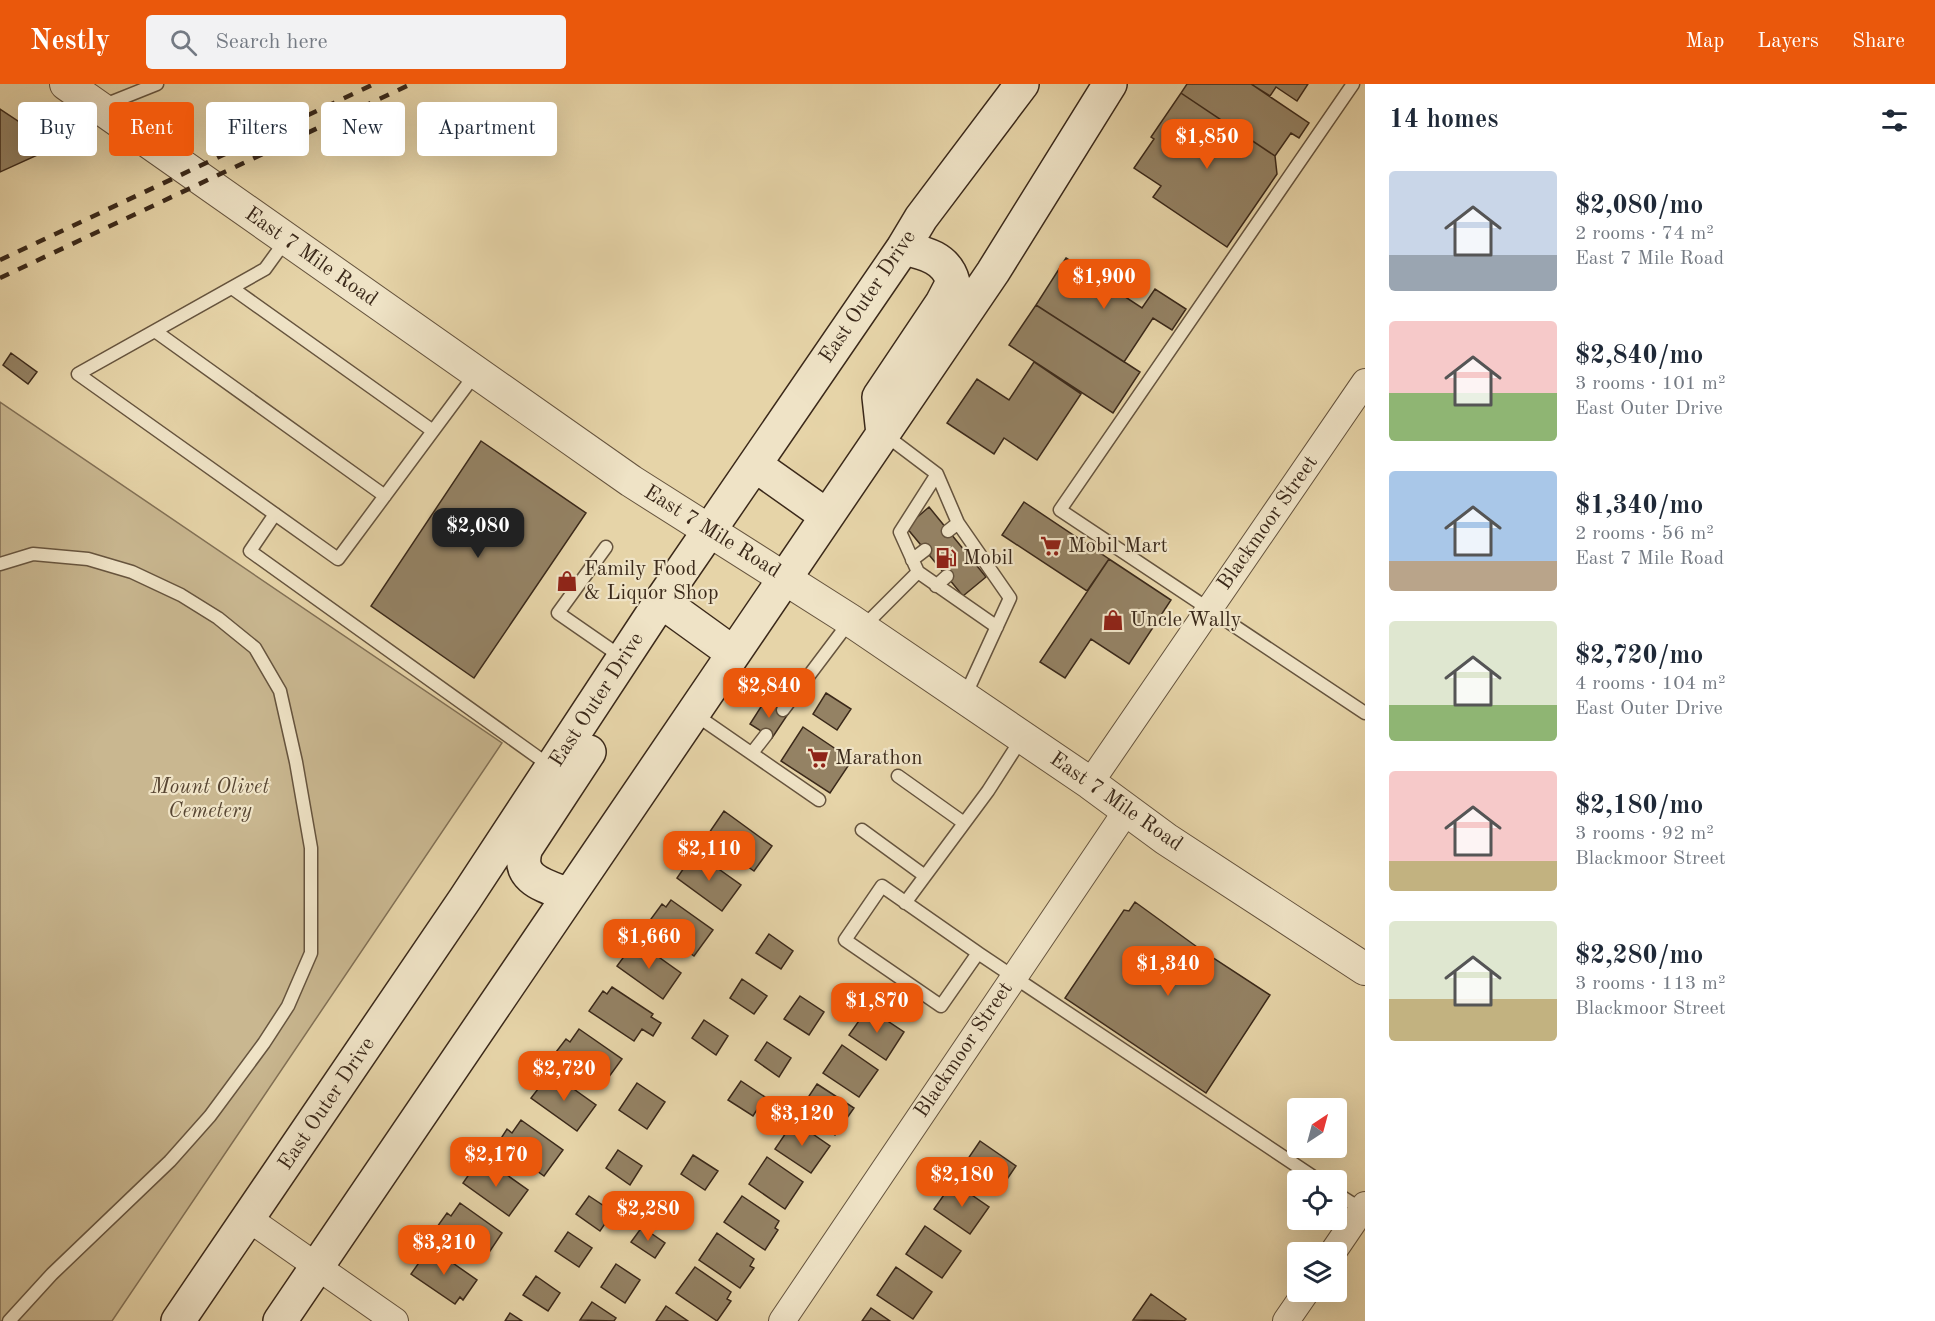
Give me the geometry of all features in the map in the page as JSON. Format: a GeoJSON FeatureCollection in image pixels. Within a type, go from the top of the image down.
{"type":"FeatureCollection","features":[{"type":"Feature","properties":{"kind":"main road","name":"East Outer Drive"},"geometry":{"type":"LineString","coordinates":[[178,1321],[249,1219],[661,601],[711,531],[921,218],[1022,84]]}},
{"type":"Feature","properties":{"kind":"main road"},"geometry":{"type":"LineString","coordinates":[[280,1321],[993,272],[1110,84]]}},
{"type":"Feature","properties":{"kind":"main road"},"geometry":{"type":"LineString","coordinates":[[883,434],[879,397],[942,303],[953,282],[950,270],[937,259],[925,253],[903,248]]}},
{"type":"Feature","properties":{"kind":"main road"},"geometry":{"type":"LineString","coordinates":[[755,465],[827,516]]}},
{"type":"Feature","properties":{"kind":"main road"},"geometry":{"type":"LineString","coordinates":[[661,601],[733,653]]}},
{"type":"Feature","properties":{"kind":"main road"},"geometry":{"type":"LineString","coordinates":[[568,895],[535,881],[526,871],[522,860],[526,848],[597,741],[621,664]]}},
{"type":"Feature","properties":{"kind":"street","name":"East 7 Mile Road"},"geometry":{"type":"LineString","coordinates":[[66,84],[631,480],[856,624],[1090,783],[1166,839],[1365,969]]}},
{"type":"Feature","properties":{"kind":"street","name":"Blackmoor Street"},"geometry":{"type":"LineString","coordinates":[[1090,783],[1365,382]]}},
{"type":"Feature","properties":{"kind":"street","name":"Blackmoor Street"},"geometry":{"type":"LineString","coordinates":[[782,1321],[1126,810]]}},
{"type":"Feature","properties":{"kind":"street"},"geometry":{"type":"LineString","coordinates":[[1340,1242],[1364,1209]]}},
{"type":"Feature","properties":{"kind":"street"},"geometry":{"type":"LineString","coordinates":[[249,1219],[395,1321]]}},
{"type":"Feature","properties":{"kind":"street"},"geometry":{"type":"LineString","coordinates":[[1286,1321],[1299,1302]]}},
{"type":"Feature","properties":{"kind":"lane"},"geometry":{"type":"LineString","coordinates":[[101,107],[157,84]]}},
{"type":"Feature","properties":{"kind":"lane"},"geometry":{"type":"LineString","coordinates":[[1353,84],[1060,510],[1363,708]]}},
{"type":"Feature","properties":{"kind":"lane"},"geometry":{"type":"LineString","coordinates":[[287,239],[265,269],[78,374],[338,559],[476,373]]}},
{"type":"Feature","properties":{"kind":"lane"},"geometry":{"type":"LineString","coordinates":[[232,288],[433,431]]}},
{"type":"Feature","properties":{"kind":"lane"},"geometry":{"type":"LineString","coordinates":[[155,331],[385,496]]}},
{"type":"Feature","properties":{"kind":"lane"},"geometry":{"type":"LineString","coordinates":[[883,434],[937,474],[953,527],[1010,598],[964,697]]}},
{"type":"Feature","properties":{"kind":"lane"},"geometry":{"type":"LineString","coordinates":[[937,474],[900,532],[918,572],[997,627]]}},
{"type":"Feature","properties":{"kind":"lane"},"geometry":{"type":"LineString","coordinates":[[275,514],[250,551],[552,767]]}},
{"type":"Feature","properties":{"kind":"lane"},"geometry":{"type":"LineString","coordinates":[[606,547],[558,613],[621,664]]}},
{"type":"Feature","properties":{"kind":"lane"},"geometry":{"type":"LineString","coordinates":[[912,560],[925,550]]}},
{"type":"Feature","properties":{"kind":"lane"},"geometry":{"type":"LineString","coordinates":[[0,564],[33,554],[88,559],[132,572],[181,595],[218,618],[255,648],[280,691],[296,762],[311,848],[311,953],[288,1006],[264,1043],[210,1116],[170,1161],[52,1274],[9,1321]]}},
{"type":"Feature","properties":{"kind":"lane"},"geometry":{"type":"LineString","coordinates":[[783,710],[856,624],[918,572]]}},
{"type":"Feature","properties":{"kind":"lane"},"geometry":{"type":"LineString","coordinates":[[936,585],[947,576]]}},
{"type":"Feature","properties":{"kind":"lane"},"geometry":{"type":"LineString","coordinates":[[692,712],[819,800]]}},
{"type":"Feature","properties":{"kind":"lane"},"geometry":{"type":"LineString","coordinates":[[752,753],[766,735]]}},
{"type":"Feature","properties":{"kind":"lane"},"geometry":{"type":"LineString","coordinates":[[905,903],[1023,737]]}},
{"type":"Feature","properties":{"kind":"lane"},"geometry":{"type":"LineString","coordinates":[[898,776],[964,823]]}},
{"type":"Feature","properties":{"kind":"lane"},"geometry":{"type":"LineString","coordinates":[[862,830],[925,876]]}},
{"type":"Feature","properties":{"kind":"lane"},"geometry":{"type":"LineString","coordinates":[[978,953],[941,1006],[845,940],[882,886],[978,953],[1303,1170]]}},
{"type":"Feature","properties":{"kind":"lane"},"geometry":{"type":"LineString","coordinates":[[1347,1199],[1364,1209]]}},
{"type":"Feature","properties":{"kind":"green space","name":"Mount Olivet Cemetery"},"geometry":{"type":"Polygon","coordinates":[[[0,402],[502,743],[112,1321],[0,1321],[0,402]]]}},
{"type":"Feature","properties":{"kind":"building"},"geometry":{"type":"Polygon","coordinates":[[[1187,84],[1251,84],[1309,123],[1299,138],[1291,133],[1275,156],[1181,93],[1187,84]]]}},
{"type":"Feature","properties":{"kind":"building"},"geometry":{"type":"Polygon","coordinates":[[[1251,84],[1308,84],[1297,101],[1276,87],[1270,96],[1251,84]]]}},
{"type":"Feature","properties":{"kind":"building"},"geometry":{"type":"Polygon","coordinates":[[[1181,93],[1275,156],[1277,174],[1227,247],[1153,197],[1161,186],[1134,168],[1154,139],[1151,137],[1181,93]]]}},
{"type":"Feature","properties":{"kind":"building"},"geometry":{"type":"Polygon","coordinates":[[[0,109],[18,121],[18,156],[35,156],[0,172],[0,109]]]}},
{"type":"Feature","properties":{"kind":"building"},"geometry":{"type":"Polygon","coordinates":[[[1066,258],[1142,308],[1155,289],[1186,309],[1172,330],[1153,318],[1124,362],[1036,305],[1066,258]]]}},
{"type":"Feature","properties":{"kind":"building"},"geometry":{"type":"Polygon","coordinates":[[[1036,305],[1140,372],[1113,413],[1009,345],[1036,305]]]}},
{"type":"Feature","properties":{"kind":"building"},"geometry":{"type":"Polygon","coordinates":[[[11,353],[37,372],[28,384],[3,365],[11,353]]]}},
{"type":"Feature","properties":{"kind":"building"},"geometry":{"type":"Polygon","coordinates":[[[1034,362],[1081,394],[1037,460],[1004,438],[994,454],[947,423],[977,379],[1009,400],[1034,362]]]}},
{"type":"Feature","properties":{"kind":"building"},"geometry":{"type":"Polygon","coordinates":[[[481,441],[586,513],[474,678],[371,606],[481,441]]]}},
{"type":"Feature","properties":{"kind":"building"},"geometry":{"type":"Polygon","coordinates":[[[1024,502],[1109,559],[1087,591],[1002,535],[1024,502]]]}},
{"type":"Feature","properties":{"kind":"building"},"geometry":{"type":"Polygon","coordinates":[[[929,507],[986,577],[963,596],[906,527],[929,507]]]}},
{"type":"Feature","properties":{"kind":"building","name":"Uncle Wally"},"geometry":{"type":"Polygon","coordinates":[[[1109,559],[1171,600],[1129,664],[1091,639],[1065,678],[1040,662],[1109,559]]]}},
{"type":"Feature","properties":{"kind":"building"},"geometry":{"type":"Polygon","coordinates":[[[826,693],[851,709],[837,730],[813,714],[826,693]]]}},
{"type":"Feature","properties":{"kind":"building"},"geometry":{"type":"Polygon","coordinates":[[[766,699],[788,714],[772,738],[750,724],[766,699]]]}},
{"type":"Feature","properties":{"kind":"building"},"geometry":{"type":"Polygon","coordinates":[[[803,727],[852,760],[830,793],[781,761],[803,727]]]}},
{"type":"Feature","properties":{"kind":"building"},"geometry":{"type":"Polygon","coordinates":[[[724,811],[772,846],[754,871],[711,841],[714,836],[709,833],[724,811]]]}},
{"type":"Feature","properties":{"kind":"building"},"geometry":{"type":"Polygon","coordinates":[[[699,855],[741,885],[722,911],[677,878],[690,859],[694,862],[699,855]]]}},
{"type":"Feature","properties":{"kind":"building"},"geometry":{"type":"Polygon","coordinates":[[[671,900],[713,930],[694,956],[648,923],[662,904],[666,907],[671,900]]]}},
{"type":"Feature","properties":{"kind":"building"},"geometry":{"type":"Polygon","coordinates":[[[1135,902],[1204,952],[1270,995],[1206,1093],[1065,998],[1124,910],[1129,911],[1135,902]]]}},
{"type":"Feature","properties":{"kind":"building"},"geometry":{"type":"Polygon","coordinates":[[[769,934],[793,951],[781,969],[756,953],[769,934]]]}},
{"type":"Feature","properties":{"kind":"building"},"geometry":{"type":"Polygon","coordinates":[[[639,943],[681,973],[663,999],[617,966],[631,947],[634,949],[639,943]]]}},
{"type":"Feature","properties":{"kind":"building"},"geometry":{"type":"Polygon","coordinates":[[[742,979],[767,996],[754,1014],[730,998],[742,979]]]}},
{"type":"Feature","properties":{"kind":"building"},"geometry":{"type":"Polygon","coordinates":[[[612,987],[653,1014],[651,1017],[661,1023],[653,1036],[642,1029],[634,1041],[589,1011],[603,991],[607,994],[612,987]]]}},
{"type":"Feature","properties":{"kind":"building"},"geometry":{"type":"Polygon","coordinates":[[[800,996],[824,1012],[809,1035],[784,1019],[800,996]]]}},
{"type":"Feature","properties":{"kind":"building"},"geometry":{"type":"Polygon","coordinates":[[[868,1008],[904,1032],[886,1060],[849,1035],[868,1008]]]}},
{"type":"Feature","properties":{"kind":"building"},"geometry":{"type":"Polygon","coordinates":[[[704,1020],[728,1036],[716,1055],[692,1038],[704,1020]]]}},
{"type":"Feature","properties":{"kind":"building"},"geometry":{"type":"Polygon","coordinates":[[[579,1029],[622,1059],[603,1085],[556,1052],[566,1039],[570,1042],[579,1029]]]}},
{"type":"Feature","properties":{"kind":"building"},"geometry":{"type":"Polygon","coordinates":[[[767,1042],[791,1058],[779,1077],[755,1060],[767,1042]]]}},
{"type":"Feature","properties":{"kind":"building"},"geometry":{"type":"Polygon","coordinates":[[[842,1045],[878,1070],[859,1097],[823,1073],[842,1045]]]}},
{"type":"Feature","properties":{"kind":"building"},"geometry":{"type":"Polygon","coordinates":[[[554,1075],[596,1105],[577,1131],[531,1098],[545,1080],[549,1082],[554,1075]]]}},
{"type":"Feature","properties":{"kind":"building"},"geometry":{"type":"Polygon","coordinates":[[[741,1081],[765,1097],[753,1116],[728,1100],[741,1081]]]}},
{"type":"Feature","properties":{"kind":"building"},"geometry":{"type":"Polygon","coordinates":[[[637,1083],[665,1102],[647,1129],[619,1110],[637,1083]]]}},
{"type":"Feature","properties":{"kind":"building"},"geometry":{"type":"Polygon","coordinates":[[[817,1084],[854,1108],[835,1135],[799,1111],[817,1084]]]}},
{"type":"Feature","properties":{"kind":"building"},"geometry":{"type":"Polygon","coordinates":[[[521,1120],[563,1150],[544,1176],[498,1143],[507,1129],[512,1133],[521,1120]]]}},
{"type":"Feature","properties":{"kind":"building"},"geometry":{"type":"Polygon","coordinates":[[[794,1121],[830,1146],[811,1173],[775,1149],[794,1121]]]}},
{"type":"Feature","properties":{"kind":"building"},"geometry":{"type":"Polygon","coordinates":[[[980,1141],[1016,1166],[997,1194],[961,1169],[980,1141]]]}},
{"type":"Feature","properties":{"kind":"building"},"geometry":{"type":"Polygon","coordinates":[[[618,1150],[642,1166],[630,1185],[606,1168],[618,1150]]]}},
{"type":"Feature","properties":{"kind":"building"},"geometry":{"type":"Polygon","coordinates":[[[693,1155],[718,1171],[705,1190],[681,1174],[693,1155]]]}},
{"type":"Feature","properties":{"kind":"building"},"geometry":{"type":"Polygon","coordinates":[[[767,1157],[803,1182],[785,1209],[749,1184],[767,1157]]]}},
{"type":"Feature","properties":{"kind":"building"},"geometry":{"type":"Polygon","coordinates":[[[486,1160],[528,1190],[509,1216],[463,1183],[472,1170],[477,1173],[486,1160]]]}},
{"type":"Feature","properties":{"kind":"building"},"geometry":{"type":"Polygon","coordinates":[[[953,1182],[989,1207],[970,1234],[934,1209],[953,1182]]]}},
{"type":"Feature","properties":{"kind":"building"},"geometry":{"type":"Polygon","coordinates":[[[589,1196],[613,1212],[600,1231],[576,1214],[589,1196]]]}},
{"type":"Feature","properties":{"kind":"building"},"geometry":{"type":"Polygon","coordinates":[[[742,1196],[779,1221],[775,1228],[778,1230],[765,1250],[724,1222],[742,1196]]]}},
{"type":"Feature","properties":{"kind":"building"},"geometry":{"type":"Polygon","coordinates":[[[460,1203],[502,1233],[484,1260],[437,1227],[447,1213],[451,1216],[460,1203]]]}},
{"type":"Feature","properties":{"kind":"building"},"geometry":{"type":"Polygon","coordinates":[[[925,1226],[961,1251],[942,1278],[906,1254],[925,1226]]]}},
{"type":"Feature","properties":{"kind":"building"},"geometry":{"type":"Polygon","coordinates":[[[642,1227],[665,1243],[655,1258],[631,1242],[642,1227]]]}},
{"type":"Feature","properties":{"kind":"building"},"geometry":{"type":"Polygon","coordinates":[[[568,1232],[592,1248],[579,1267],[555,1251],[568,1232]]]}},
{"type":"Feature","properties":{"kind":"building"},"geometry":{"type":"Polygon","coordinates":[[[717,1233],[754,1259],[750,1266],[754,1268],[740,1288],[699,1260],[717,1233]]]}},
{"type":"Feature","properties":{"kind":"building"},"geometry":{"type":"Polygon","coordinates":[[[430,1247],[477,1280],[463,1300],[460,1297],[455,1304],[411,1274],[430,1247]]]}},
{"type":"Feature","properties":{"kind":"building"},"geometry":{"type":"Polygon","coordinates":[[[616,1264],[640,1280],[625,1303],[601,1287],[616,1264]]]}},
{"type":"Feature","properties":{"kind":"building"},"geometry":{"type":"Polygon","coordinates":[[[695,1267],[731,1292],[727,1299],[731,1301],[717,1321],[676,1293],[695,1267]]]}},
{"type":"Feature","properties":{"kind":"building"},"geometry":{"type":"Polygon","coordinates":[[[896,1267],[932,1292],[913,1319],[877,1295],[896,1267]]]}},
{"type":"Feature","properties":{"kind":"building"},"geometry":{"type":"Polygon","coordinates":[[[536,1276],[560,1293],[548,1311],[523,1295],[536,1276]]]}},
{"type":"Feature","properties":{"kind":"building"},"geometry":{"type":"Polygon","coordinates":[[[1151,1294],[1186,1319],[1184,1321],[1133,1320],[1151,1294]]]}},
{"type":"Feature","properties":{"kind":"building"},"geometry":{"type":"Polygon","coordinates":[[[592,1302],[616,1318],[614,1321],[580,1320],[592,1302]]]}},
{"type":"Feature","properties":{"kind":"building"},"geometry":{"type":"Polygon","coordinates":[[[666,1306],[688,1321],[656,1321],[666,1306]]]}},
{"type":"Feature","properties":{"kind":"building"},"geometry":{"type":"Polygon","coordinates":[[[871,1308],[890,1321],[862,1321],[871,1308]]]}},
{"type":"Feature","properties":{"kind":"building"},"geometry":{"type":"Polygon","coordinates":[[[510,1313],[522,1321],[505,1321],[510,1313]]]}},
{"type":"Feature","properties":{"kind":"railway"},"geometry":{"type":"LineString","coordinates":[[0,260],[374,84]]}},
{"type":"Feature","properties":{"kind":"railway"},"geometry":{"type":"LineString","coordinates":[[0,278],[411,84]]}},
{"type":"Feature","properties":{"kind":"place","name":"Mobil Mart"},"geometry":{"type":"Point","coordinates":[1051,546]}},
{"type":"Feature","properties":{"kind":"place","name":"Mobil"},"geometry":{"type":"Point","coordinates":[946,558]}},
{"type":"Feature","properties":{"kind":"place","name":"Family Food & Liquor Shop"},"geometry":{"type":"Point","coordinates":[567,581]}},
{"type":"Feature","properties":{"kind":"place","name":"Uncle Wally"},"geometry":{"type":"Point","coordinates":[1113,620]}},
{"type":"Feature","properties":{"kind":"place","name":"Marathon"},"geometry":{"type":"Point","coordinates":[818,758]}}]}
